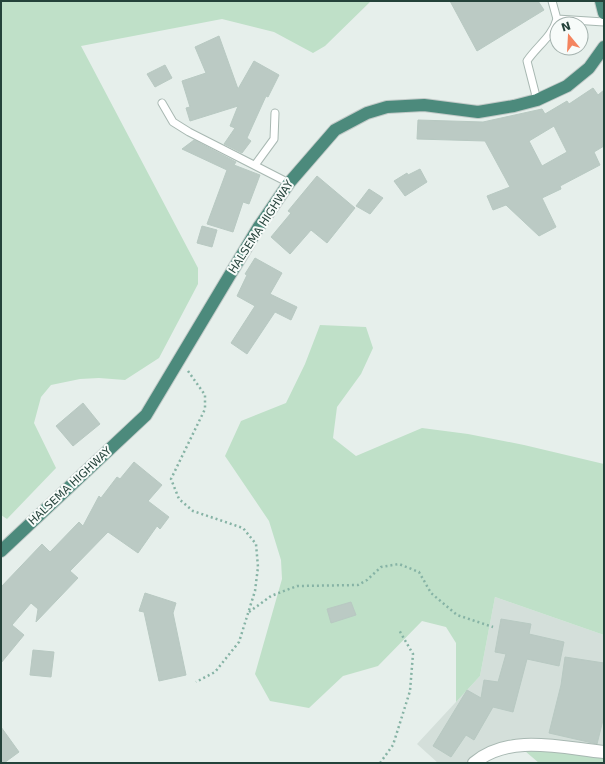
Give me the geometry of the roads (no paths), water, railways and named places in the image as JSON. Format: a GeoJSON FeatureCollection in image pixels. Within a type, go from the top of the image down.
{"type":"FeatureCollection","features":[{"type":"Feature","properties":{"kind":"highway"},"geometry":{"type":"LineString","coordinates":[[601,1],[604,13]]}},
{"type":"Feature","properties":{"kind":"highway","name":"HALSEMA HIGHWAY"},"geometry":{"type":"LineString","coordinates":[[1,551],[146,415],[258,228],[289,183],[335,130],[367,113],[387,107],[424,105],[478,112],[514,106],[537,100],[566,86],[589,68],[604,48]]}},
{"type":"Feature","properties":{"kind":"street"},"geometry":{"type":"LineString","coordinates":[[474,763],[490,752],[510,746],[530,744],[604,752]]}},
{"type":"Feature","properties":{"kind":"lane"},"geometry":{"type":"LineString","coordinates":[[552,1],[555,16]]}},
{"type":"Feature","properties":{"kind":"lane"},"geometry":{"type":"LineString","coordinates":[[589,21],[604,22]]}},
{"type":"Feature","properties":{"kind":"lane"},"geometry":{"type":"LineString","coordinates":[[537,100],[527,61],[549,35]]}},
{"type":"Feature","properties":{"kind":"lane"},"geometry":{"type":"LineString","coordinates":[[162,103],[173,122],[189,132],[289,183]]}},
{"type":"Feature","properties":{"kind":"lane"},"geometry":{"type":"LineString","coordinates":[[255,166],[274,139],[275,113]]}}]}
